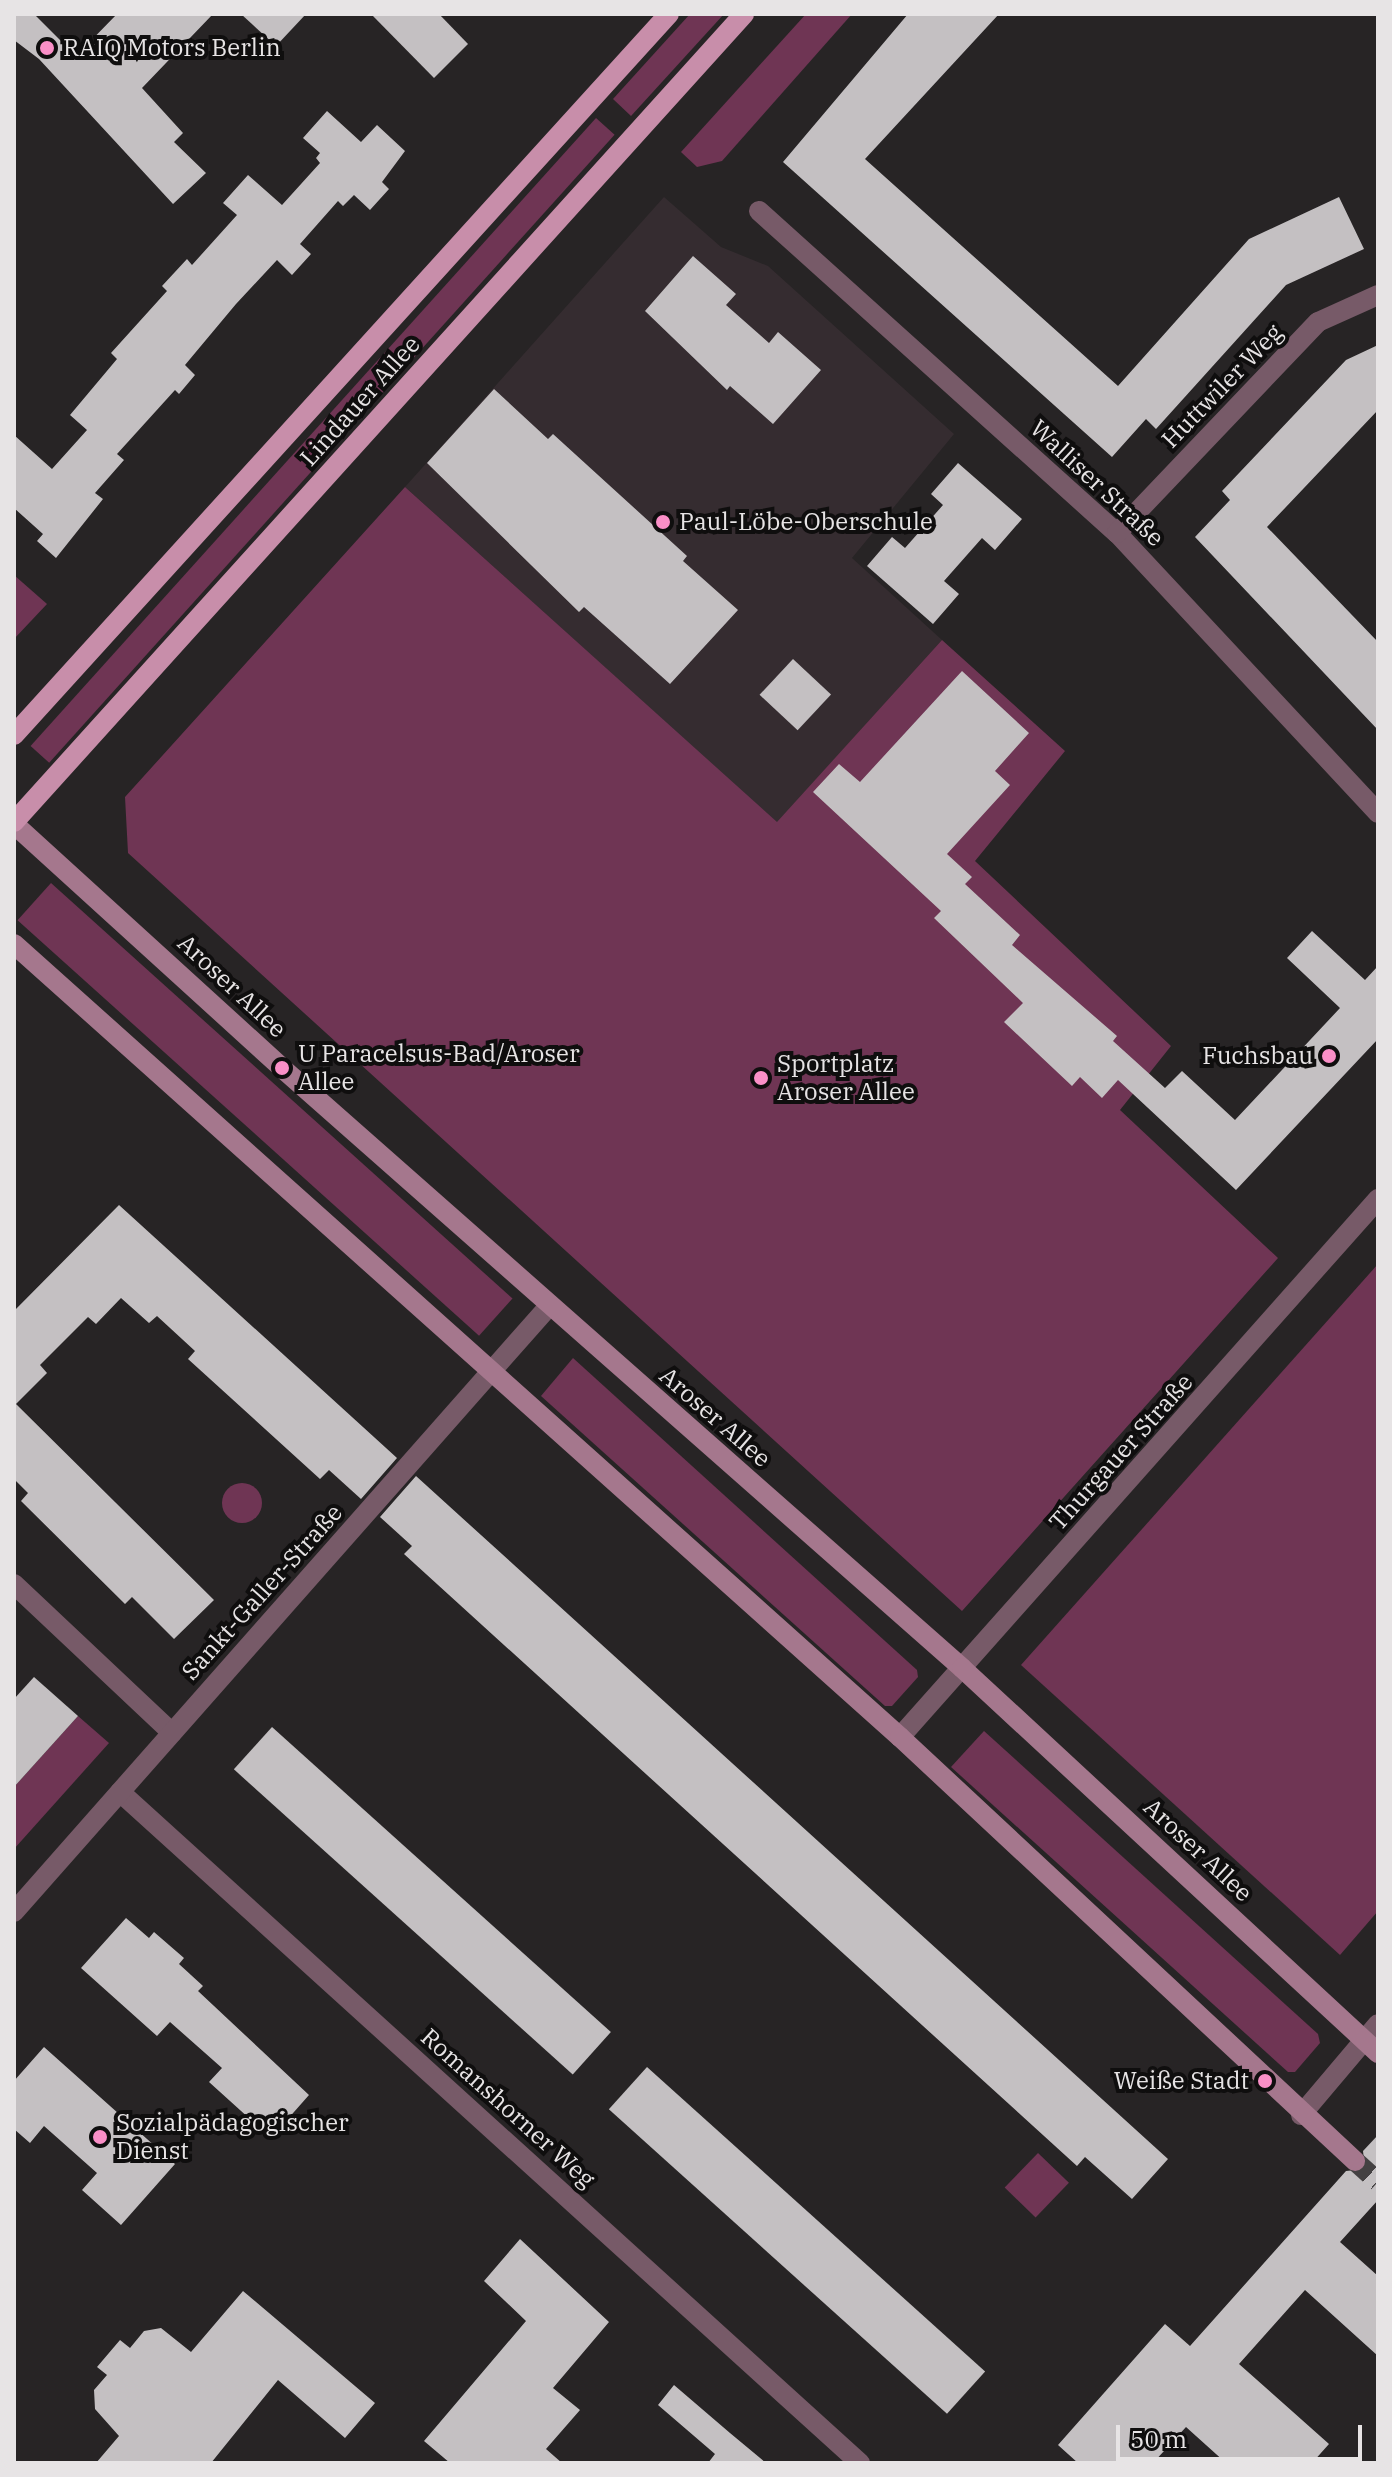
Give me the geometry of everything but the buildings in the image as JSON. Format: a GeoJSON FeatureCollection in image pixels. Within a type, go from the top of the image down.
{"type":"FeatureCollection","features":[{"type":"Feature","properties":{"kind":"main road","name":"Lindauer Allee"},"geometry":{"type":"LineString","coordinates":[[14,735],[669,14]]}},
{"type":"Feature","properties":{"kind":"main road","name":"Lindauer Allee"},"geometry":{"type":"LineString","coordinates":[[14,823],[744,14]]}},
{"type":"Feature","properties":{"kind":"main road","name":"Aroser Allee"},"geometry":{"type":"LineString","coordinates":[[14,823],[549,1306],[962,1668],[1371,2047]]}},
{"type":"Feature","properties":{"kind":"main road"},"geometry":{"type":"LineString","coordinates":[[14,944],[900,1737],[1301,2115],[1355,2161]]}},
{"type":"Feature","properties":{"kind":"street","name":"Walliser Straße"},"geometry":{"type":"LineString","coordinates":[[759,211],[1117,533],[1378,813]]}},
{"type":"Feature","properties":{"kind":"street","name":"Huttwiler Weg"},"geometry":{"type":"LineString","coordinates":[[1117,533],[1318,322],[1378,295]]}},
{"type":"Feature","properties":{"kind":"street","name":"Thurgauer Straße"},"geometry":{"type":"LineString","coordinates":[[900,1737],[1378,1199]]}},
{"type":"Feature","properties":{"kind":"street","name":"Sankt-Galler-Straße"},"geometry":{"type":"LineString","coordinates":[[14,1912],[549,1306]]}},
{"type":"Feature","properties":{"kind":"street"},"geometry":{"type":"LineString","coordinates":[[14,1584],[172,1733]]}},
{"type":"Feature","properties":{"kind":"street","name":"Romanshorner Weg"},"geometry":{"type":"LineString","coordinates":[[120,1792],[860,2463]]}},
{"type":"Feature","properties":{"kind":"street"},"geometry":{"type":"LineString","coordinates":[[1301,2115],[1371,2047],[1378,2024]]}},
{"type":"Feature","properties":{"kind":"shaded area"},"geometry":{"type":"Polygon","coordinates":[[[690,14],[724,14],[631,116],[613,99],[690,14]]]}},
{"type":"Feature","properties":{"kind":"shaded area"},"geometry":{"type":"Polygon","coordinates":[[[806,14],[852,14],[722,161],[697,167],[681,152],[806,14]]]}},
{"type":"Feature","properties":{"kind":"shaded area"},"geometry":{"type":"Polygon","coordinates":[[[596,118],[615,135],[49,763],[31,746],[596,118]]]}},
{"type":"Feature","properties":{"kind":"shaded area","name":"Paul-Löbe-Oberschule"},"geometry":{"type":"Polygon","coordinates":[[[664,197],[721,247],[768,266],[954,434],[852,558],[942,640],[777,823],[405,487],[664,197]]]}},
{"type":"Feature","properties":{"kind":"shaded area","name":"Sportplatz Aroser Allee"},"geometry":{"type":"Polygon","coordinates":[[[405,487],[777,822],[942,640],[1065,751],[975,861],[1171,1046],[1120,1110],[1278,1258],[962,1611],[128,853],[125,797],[405,487]]]}},
{"type":"Feature","properties":{"kind":"shaded area"},"geometry":{"type":"Polygon","coordinates":[[[14,575],[47,604],[14,639],[14,575]]]}},
{"type":"Feature","properties":{"kind":"shaded area"},"geometry":{"type":"Polygon","coordinates":[[[51,883],[512,1299],[479,1336],[18,920],[51,883]]]}},
{"type":"Feature","properties":{"kind":"shaded area"},"geometry":{"type":"Polygon","coordinates":[[[1378,1264],[1378,1911],[1340,1955],[1021,1665],[1378,1264]]]}},
{"type":"Feature","properties":{"kind":"shaded area"},"geometry":{"type":"Polygon","coordinates":[[[573,1358],[917,1670],[918,1677],[892,1706],[885,1706],[541,1396],[573,1358]]]}},
{"type":"Feature","properties":{"kind":"shaded area"},"geometry":{"type":"Polygon","coordinates":[[[242,1483],[256,1489],[262,1503],[256,1517],[242,1523],[228,1517],[222,1503],[228,1489],[242,1483]]]}},
{"type":"Feature","properties":{"kind":"shaded area"},"geometry":{"type":"Polygon","coordinates":[[[78,1716],[109,1743],[14,1849],[14,1787],[78,1716]]]}},
{"type":"Feature","properties":{"kind":"shaded area"},"geometry":{"type":"Polygon","coordinates":[[[984,1731],[1318,2034],[1320,2043],[1295,2072],[1288,2072],[951,1767],[984,1731]]]}},
{"type":"Feature","properties":{"kind":"shaded area"},"geometry":{"type":"Polygon","coordinates":[[[1038,2153],[1069,2183],[1036,2217],[1005,2188],[1038,2153]]]}},
{"type":"Feature","properties":{"kind":"tunnel"},"geometry":{"type":"LineString","coordinates":[[1355,2161],[1378,2182]]}},
{"type":"Feature","properties":{"kind":"place","name":"RAIQ Motors Berlin"},"geometry":{"type":"Point","coordinates":[47,48]}},
{"type":"Feature","properties":{"kind":"place","name":"Paul-Löbe-Oberschule"},"geometry":{"type":"Point","coordinates":[663,522]}},
{"type":"Feature","properties":{"kind":"place","name":"Fuchsbau"},"geometry":{"type":"Point","coordinates":[1329,1056]}},
{"type":"Feature","properties":{"kind":"place","name":"U Paracelsus-Bad/Aroser Allee"},"geometry":{"type":"Point","coordinates":[282,1068]}},
{"type":"Feature","properties":{"kind":"place","name":"Sportplatz Aroser Allee"},"geometry":{"type":"Point","coordinates":[761,1078]}},
{"type":"Feature","properties":{"kind":"place","name":"Weiße Stadt"},"geometry":{"type":"Point","coordinates":[1265,2081]}},
{"type":"Feature","properties":{"kind":"place","name":"Sozialpädagogischer Dienst"},"geometry":{"type":"Point","coordinates":[100,2137]}}]}
